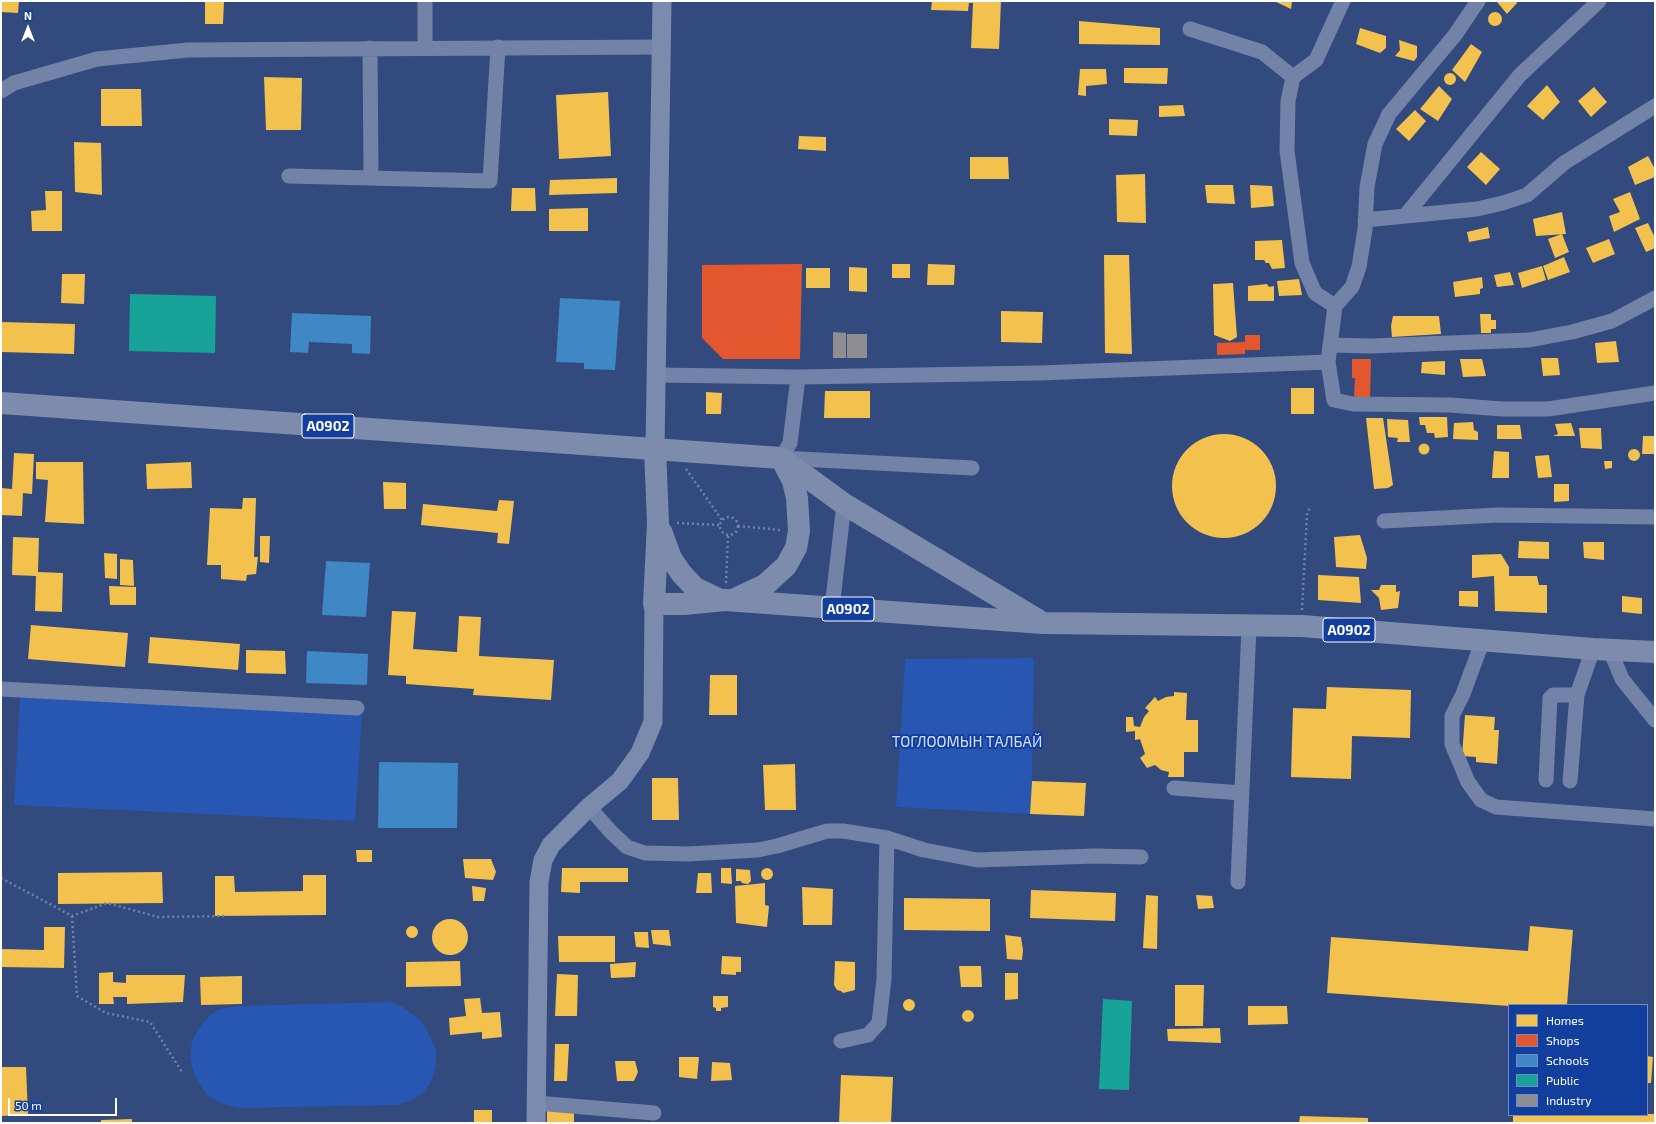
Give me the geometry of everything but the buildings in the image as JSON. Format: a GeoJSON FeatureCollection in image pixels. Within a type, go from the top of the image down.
{"type":"FeatureCollection","features":[{"type":"Feature","properties":{"kind":"highway","name":"A0902"},"geometry":{"type":"LineString","coordinates":[[1,403],[781,458]]}},
{"type":"Feature","properties":{"kind":"highway"},"geometry":{"type":"LineString","coordinates":[[655,449],[671,558],[681,573],[695,588],[726,595],[765,585],[786,566],[796,548],[799,531],[797,498],[794,481],[781,458]]}},
{"type":"Feature","properties":{"kind":"highway"},"geometry":{"type":"LineString","coordinates":[[781,458],[844,504],[1042,623]]}},
{"type":"Feature","properties":{"kind":"highway"},"geometry":{"type":"LineString","coordinates":[[654,604],[665,523]]}},
{"type":"Feature","properties":{"kind":"highway","name":"A0902"},"geometry":{"type":"LineString","coordinates":[[654,604],[684,604],[726,595],[832,608],[1042,623],[1302,626],[1602,650],[1655,652]]}},
{"type":"Feature","properties":{"kind":"main road"},"geometry":{"type":"LineString","coordinates":[[655,449],[662,1]]}},
{"type":"Feature","properties":{"kind":"main road"},"geometry":{"type":"LineString","coordinates":[[536,1123],[539,882],[543,860],[551,845],[589,807],[620,781],[640,752],[653,722],[654,604]]}},
{"type":"Feature","properties":{"kind":"street"},"geometry":{"type":"LineString","coordinates":[[425,1],[425,48]]}},
{"type":"Feature","properties":{"kind":"street"},"geometry":{"type":"LineString","coordinates":[[1335,306],[1315,293],[1302,263],[1287,151],[1288,101],[1293,77],[1316,60],[1343,1]]}},
{"type":"Feature","properties":{"kind":"street"},"geometry":{"type":"LineString","coordinates":[[1478,1],[1455,35],[1389,114],[1375,144],[1367,187],[1366,220],[1358,268],[1352,287],[1335,306],[1328,362],[1334,400],[1354,404],[1450,405],[1502,409],[1548,409],[1655,393]]}},
{"type":"Feature","properties":{"kind":"street"},"geometry":{"type":"LineString","coordinates":[[1405,216],[1520,75],[1599,1]]}},
{"type":"Feature","properties":{"kind":"street"},"geometry":{"type":"LineString","coordinates":[[1190,29],[1262,52],[1293,77]]}},
{"type":"Feature","properties":{"kind":"street"},"geometry":{"type":"LineString","coordinates":[[289,176],[490,181],[498,47]]}},
{"type":"Feature","properties":{"kind":"street"},"geometry":{"type":"LineString","coordinates":[[1,92],[14,83],[97,59],[188,50],[662,47]]}},
{"type":"Feature","properties":{"kind":"street"},"geometry":{"type":"LineString","coordinates":[[370,48],[371,178]]}},
{"type":"Feature","properties":{"kind":"street"},"geometry":{"type":"LineString","coordinates":[[1366,220],[1477,209],[1503,203],[1527,194],[1564,163],[1655,106]]}},
{"type":"Feature","properties":{"kind":"street"},"geometry":{"type":"LineString","coordinates":[[1330,345],[1379,346],[1529,340],[1572,332],[1612,321],[1655,298]]}},
{"type":"Feature","properties":{"kind":"street"},"geometry":{"type":"LineString","coordinates":[[657,375],[798,377],[1040,373],[1328,362]]}},
{"type":"Feature","properties":{"kind":"street"},"geometry":{"type":"LineString","coordinates":[[798,377],[790,444],[781,458],[972,468]]}},
{"type":"Feature","properties":{"kind":"street"},"geometry":{"type":"LineString","coordinates":[[832,608],[844,504]]}},
{"type":"Feature","properties":{"kind":"street"},"geometry":{"type":"LineString","coordinates":[[1384,520],[1498,515],[1655,517]]}},
{"type":"Feature","properties":{"kind":"street"},"geometry":{"type":"LineString","coordinates":[[1238,882],[1249,626]]}},
{"type":"Feature","properties":{"kind":"street"},"geometry":{"type":"LineString","coordinates":[[1483,640],[1463,694],[1452,716],[1452,744],[1468,782],[1481,800],[1496,807],[1655,819]]}},
{"type":"Feature","properties":{"kind":"street"},"geometry":{"type":"LineString","coordinates":[[1570,781],[1577,695],[1602,650],[1622,679],[1655,720]]}},
{"type":"Feature","properties":{"kind":"street"},"geometry":{"type":"LineString","coordinates":[[1,689],[357,708]]}},
{"type":"Feature","properties":{"kind":"street"},"geometry":{"type":"LineString","coordinates":[[1546,780],[1550,698],[1553,695],[1577,695]]}},
{"type":"Feature","properties":{"kind":"street"},"geometry":{"type":"LineString","coordinates":[[1174,788],[1242,793]]}},
{"type":"Feature","properties":{"kind":"street"},"geometry":{"type":"LineString","coordinates":[[589,807],[611,832],[627,847],[645,853],[688,854],[758,850],[827,831],[843,831],[888,838],[924,850],[977,860],[1095,856],[1141,857]]}},
{"type":"Feature","properties":{"kind":"street"},"geometry":{"type":"LineString","coordinates":[[841,1041],[868,1035],[879,1023],[884,979],[888,838]]}},
{"type":"Feature","properties":{"kind":"street"},"geometry":{"type":"LineString","coordinates":[[536,1103],[654,1113]]}},
{"type":"Feature","properties":{"kind":"path"},"geometry":{"type":"LineString","coordinates":[[686,468],[722,520]]}},
{"type":"Feature","properties":{"kind":"path"},"geometry":{"type":"LineString","coordinates":[[1302,626],[1307,514],[1310,508]]}},
{"type":"Feature","properties":{"kind":"path"},"geometry":{"type":"LineString","coordinates":[[728,517],[734,518],[738,526],[734,534],[728,536],[722,534],[720,525],[722,520],[728,517]]}},
{"type":"Feature","properties":{"kind":"path"},"geometry":{"type":"LineString","coordinates":[[665,523],[720,525]]}},
{"type":"Feature","properties":{"kind":"path"},"geometry":{"type":"LineString","coordinates":[[738,526],[799,531]]}},
{"type":"Feature","properties":{"kind":"path"},"geometry":{"type":"LineString","coordinates":[[726,595],[728,536]]}},
{"type":"Feature","properties":{"kind":"path"},"geometry":{"type":"LineString","coordinates":[[1,878],[72,916],[107,903],[158,917],[228,916]]}},
{"type":"Feature","properties":{"kind":"path"},"geometry":{"type":"LineString","coordinates":[[72,916],[77,996],[106,1013],[150,1022],[182,1072]]}},
{"type":"Feature","properties":{"kind":"green space","name":"ТОГЛООМЫН ТАЛБАЙ"},"geometry":{"type":"Polygon","coordinates":[[[1034,658],[1030,814],[896,807],[905,659],[1034,658]]]}},
{"type":"Feature","properties":{"kind":"green space"},"geometry":{"type":"Polygon","coordinates":[[[20,697],[362,714],[355,821],[14,805],[20,697]]]}},
{"type":"Feature","properties":{"kind":"green space"},"geometry":{"type":"Polygon","coordinates":[[[391,1002],[403,1007],[417,1017],[425,1026],[436,1050],[436,1064],[432,1080],[422,1094],[410,1101],[397,1105],[239,1108],[223,1104],[207,1095],[195,1076],[190,1058],[192,1040],[202,1024],[211,1014],[220,1009],[237,1006],[391,1002]]]}}]}
